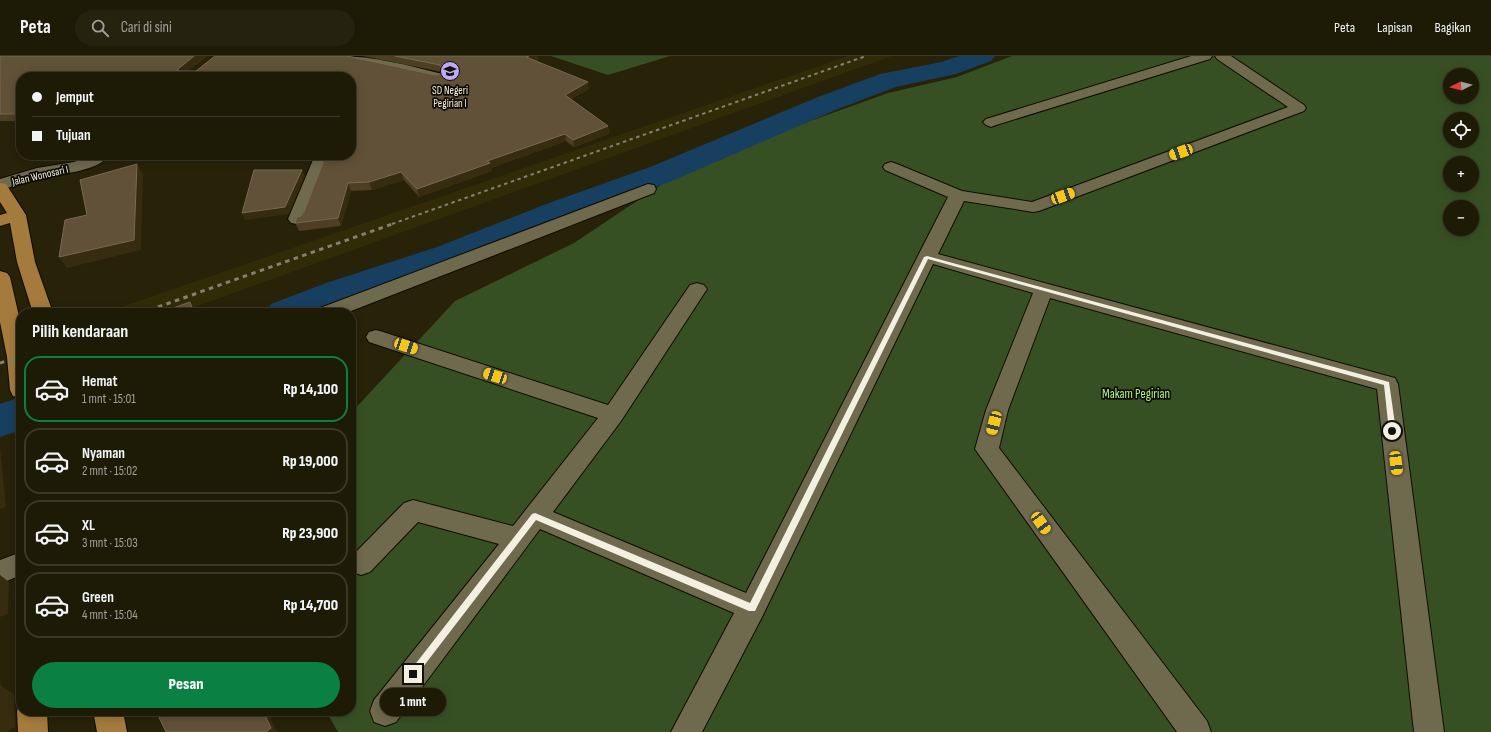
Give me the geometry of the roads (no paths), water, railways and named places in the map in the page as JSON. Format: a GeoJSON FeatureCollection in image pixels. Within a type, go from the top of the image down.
{"type":"FeatureCollection","features":[{"type":"Feature","properties":{"kind":"main road"},"geometry":{"type":"LineString","coordinates":[[0,188],[8,218],[26,262],[41,308]]}},
{"type":"Feature","properties":{"kind":"main road"},"geometry":{"type":"LineString","coordinates":[[0,277],[16,348]]}},
{"type":"Feature","properties":{"kind":"main road"},"geometry":{"type":"LineString","coordinates":[[32,716],[33,732]]}},
{"type":"Feature","properties":{"kind":"main road"},"geometry":{"type":"LineString","coordinates":[[109,716],[112,732]]}},
{"type":"Feature","properties":{"kind":"street"},"geometry":{"type":"LineString","coordinates":[[344,56],[365,62],[414,70],[438,77]]}},
{"type":"Feature","properties":{"kind":"street"},"geometry":{"type":"LineString","coordinates":[[991,122],[1205,56]]}},
{"type":"Feature","properties":{"kind":"street"},"geometry":{"type":"LineString","coordinates":[[891,167],[958,195],[1033,207],[1299,108],[1222,56]]}},
{"type":"Feature","properties":{"kind":"street","name":"Jalan Wonosari I"},"geometry":{"type":"LineString","coordinates":[[0,185],[40,172],[80,166],[95,160]]}},
{"type":"Feature","properties":{"kind":"street"},"geometry":{"type":"LineString","coordinates":[[297,218],[321,160]]}},
{"type":"Feature","properties":{"kind":"street"},"geometry":{"type":"LineString","coordinates":[[340,308],[648,188]]}},
{"type":"Feature","properties":{"kind":"street"},"geometry":{"type":"LineString","coordinates":[[686,732],[752,608],[958,195]]}},
{"type":"Feature","properties":{"kind":"street"},"geometry":{"type":"LineString","coordinates":[[927,257],[1387,384],[1429,732]]}},
{"type":"Feature","properties":{"kind":"street"},"geometry":{"type":"LineString","coordinates":[[385,711],[613,415],[697,289]]}},
{"type":"Feature","properties":{"kind":"street"},"geometry":{"type":"LineString","coordinates":[[1044,290],[998,410],[986,449],[1196,732]]}},
{"type":"Feature","properties":{"kind":"street"},"geometry":{"type":"LineString","coordinates":[[376,337],[613,415]]}},
{"type":"Feature","properties":{"kind":"street"},"geometry":{"type":"LineString","coordinates":[[361,564],[413,510],[518,538]]}},
{"type":"Feature","properties":{"kind":"street"},"geometry":{"type":"LineString","coordinates":[[535,516],[752,608]]}},
{"type":"Feature","properties":{"kind":"street"},"geometry":{"type":"LineString","coordinates":[[0,572],[16,565]]}},
{"type":"Feature","properties":{"kind":"waterway"},"geometry":{"type":"LineString","coordinates":[[296,308],[339,291],[449,254],[557,211],[661,174],[828,103],[889,80],[947,69],[982,56]]}},
{"type":"Feature","properties":{"kind":"waterway"},"geometry":{"type":"LineString","coordinates":[[0,421],[16,415]]}},
{"type":"Feature","properties":{"kind":"railway"},"geometry":{"type":"LineString","coordinates":[[392,224],[866,56]]}},
{"type":"Feature","properties":{"kind":"railway"},"geometry":{"type":"LineString","coordinates":[[155,308],[395,223]]}},
{"type":"Feature","properties":{"kind":"railway"},"geometry":{"type":"LineString","coordinates":[[0,363],[16,358]]}},
{"type":"Feature","properties":{"kind":"place","name":"SD Negeri Pegirian I"},"geometry":{"type":"Point","coordinates":[450,71]}},
{"type":"Feature","properties":{"kind":"park label","name":"Makam Pegirian"},"geometry":{"type":"Point","coordinates":[1136,393]}}]}
